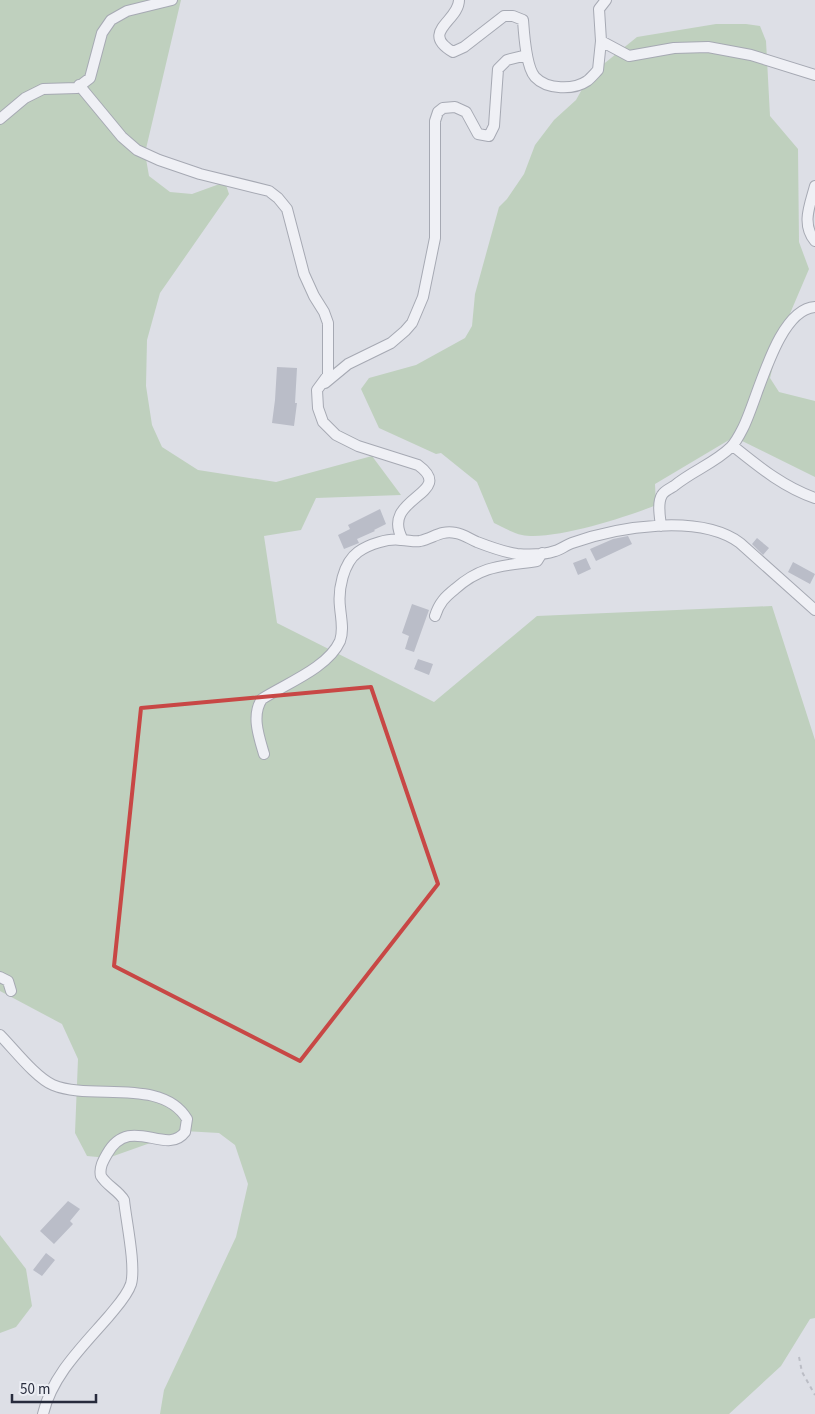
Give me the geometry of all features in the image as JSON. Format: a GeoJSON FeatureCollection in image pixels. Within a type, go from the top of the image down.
{"type":"FeatureCollection","features":[{"type":"Feature","properties":{"kind":"street"},"geometry":{"type":"LineString","coordinates":[[0,119],[26,98],[43,89],[76,88],[90,78],[102,33],[111,20],[128,11],[172,0]]}},
{"type":"Feature","properties":{"kind":"street"},"geometry":{"type":"LineString","coordinates":[[458,0],[458,6],[440,30],[440,39],[444,47],[453,52],[464,47],[504,16],[512,16],[523,20],[529,66],[536,78],[551,86],[570,87],[586,82],[598,70],[601,41],[599,9],[606,0]]}},
{"type":"Feature","properties":{"kind":"street"},"geometry":{"type":"LineString","coordinates":[[601,41],[629,56],[674,48],[708,47],[751,55],[815,75]]}},
{"type":"Feature","properties":{"kind":"street"},"geometry":{"type":"LineString","coordinates":[[320,387],[348,364],[391,344],[412,323],[423,296],[435,238],[436,122],[438,112],[443,108],[455,107],[466,112],[478,134],[489,136],[494,126],[498,69],[507,60],[527,55]]}},
{"type":"Feature","properties":{"kind":"street"},"geometry":{"type":"LineString","coordinates":[[79,85],[122,137],[137,150],[159,160],[200,174],[269,191],[287,209],[304,274],[328,323],[328,375],[317,390],[320,417],[336,435],[358,446],[418,465],[426,471],[429,480],[426,490],[405,506],[397,521],[398,532],[403,540]]}},
{"type":"Feature","properties":{"kind":"street"},"geometry":{"type":"LineString","coordinates":[[815,186],[807,218],[808,232],[815,241]]}},
{"type":"Feature","properties":{"kind":"street"},"geometry":{"type":"LineString","coordinates":[[661,526],[660,503],[662,495],[683,478],[732,446],[750,414],[771,354],[789,324],[799,313],[815,307]]}},
{"type":"Feature","properties":{"kind":"street"},"geometry":{"type":"LineString","coordinates":[[732,446],[772,477],[804,495],[815,498]]}},
{"type":"Feature","properties":{"kind":"street"},"geometry":{"type":"LineString","coordinates":[[264,754],[257,722],[256,707],[262,699],[311,671],[335,649],[340,641],[342,628],[340,594],[345,573],[354,555],[360,550],[393,540],[416,542],[440,532],[457,533],[504,552],[517,554],[555,551],[571,543],[610,532],[649,526],[707,528],[727,534],[750,551],[815,610]]}},
{"type":"Feature","properties":{"kind":"street"},"geometry":{"type":"LineString","coordinates":[[435,616],[438,605],[445,597],[471,575],[513,563],[538,561],[542,553]]}},
{"type":"Feature","properties":{"kind":"street"},"geometry":{"type":"LineString","coordinates":[[0,977],[8,981],[11,991]]}},
{"type":"Feature","properties":{"kind":"street"},"geometry":{"type":"LineString","coordinates":[[0,1035],[42,1079],[52,1085],[79,1090],[140,1094],[157,1098],[177,1106],[187,1118],[186,1132],[179,1139],[169,1140],[140,1135],[126,1136],[111,1147],[104,1158],[101,1166],[101,1176],[108,1185],[120,1193],[124,1200],[131,1262],[131,1283],[120,1303],[63,1371],[49,1397],[43,1414]]}},
{"type":"Feature","properties":{"kind":"path"},"geometry":{"type":"LineString","coordinates":[[799,1357],[802,1372],[815,1395]]}},
{"type":"Feature","properties":{"kind":"highlighted area"},"geometry":{"type":"Polygon","coordinates":[[[371,687],[438,884],[300,1061],[114,966],[141,708],[371,687]]]}},
{"type":"Feature","properties":{"kind":"green space"},"geometry":{"type":"Polygon","coordinates":[[[0,0],[181,0],[145,153],[149,176],[170,192],[192,194],[225,182],[229,194],[160,293],[147,340],[146,386],[152,425],[162,447],[198,470],[276,482],[372,456],[401,495],[316,498],[301,530],[264,536],[277,623],[434,702],[537,616],[772,606],[815,740],[815,1318],[810,1319],[781,1366],[729,1414],[160,1414],[164,1390],[236,1237],[248,1184],[235,1145],[219,1133],[184,1131],[108,1158],[87,1156],[75,1133],[78,1059],[62,1024],[0,991],[0,0]]]}},
{"type":"Feature","properties":{"kind":"green space"},"geometry":{"type":"Polygon","coordinates":[[[716,24],[760,26],[766,41],[770,116],[798,149],[799,242],[809,269],[780,337],[770,378],[779,392],[815,401],[815,477],[734,437],[655,484],[656,505],[589,527],[552,535],[535,536],[515,533],[494,523],[477,482],[441,453],[436,454],[379,428],[361,389],[369,378],[416,365],[465,338],[472,326],[475,294],[499,207],[507,199],[524,174],[535,145],[554,120],[576,100],[590,75],[637,37],[716,24]]]}},
{"type":"Feature","properties":{"kind":"green space"},"geometry":{"type":"Polygon","coordinates":[[[0,1235],[26,1269],[32,1306],[16,1327],[0,1333],[0,1235]]]}},
{"type":"Feature","properties":{"kind":"building"},"geometry":{"type":"Polygon","coordinates":[[[277,367],[297,368],[295,403],[297,403],[294,426],[272,423],[277,367]]]}},
{"type":"Feature","properties":{"kind":"building"},"geometry":{"type":"Polygon","coordinates":[[[380,509],[386,524],[357,539],[359,543],[344,549],[338,535],[350,529],[348,525],[380,509]]]}},
{"type":"Feature","properties":{"kind":"building"},"geometry":{"type":"Polygon","coordinates":[[[628,536],[632,544],[596,561],[590,549],[613,539],[628,536]]]}},
{"type":"Feature","properties":{"kind":"building"},"geometry":{"type":"Polygon","coordinates":[[[757,538],[769,548],[763,555],[752,544],[757,538]]]}},
{"type":"Feature","properties":{"kind":"building"},"geometry":{"type":"Polygon","coordinates":[[[586,558],[591,569],[578,575],[573,563],[586,558]]]}},
{"type":"Feature","properties":{"kind":"building"},"geometry":{"type":"Polygon","coordinates":[[[793,562],[815,574],[810,584],[788,572],[793,562]]]}},
{"type":"Feature","properties":{"kind":"building"},"geometry":{"type":"Polygon","coordinates":[[[412,604],[429,610],[414,652],[405,649],[409,636],[402,633],[412,604]]]}},
{"type":"Feature","properties":{"kind":"building"},"geometry":{"type":"Polygon","coordinates":[[[418,659],[433,664],[429,675],[414,669],[418,659]]]}},
{"type":"Feature","properties":{"kind":"building"},"geometry":{"type":"Polygon","coordinates":[[[68,1201],[80,1209],[70,1221],[73,1224],[54,1244],[40,1231],[68,1201]]]}},
{"type":"Feature","properties":{"kind":"building"},"geometry":{"type":"Polygon","coordinates":[[[46,1253],[55,1260],[42,1276],[33,1270],[46,1253]]]}}]}
